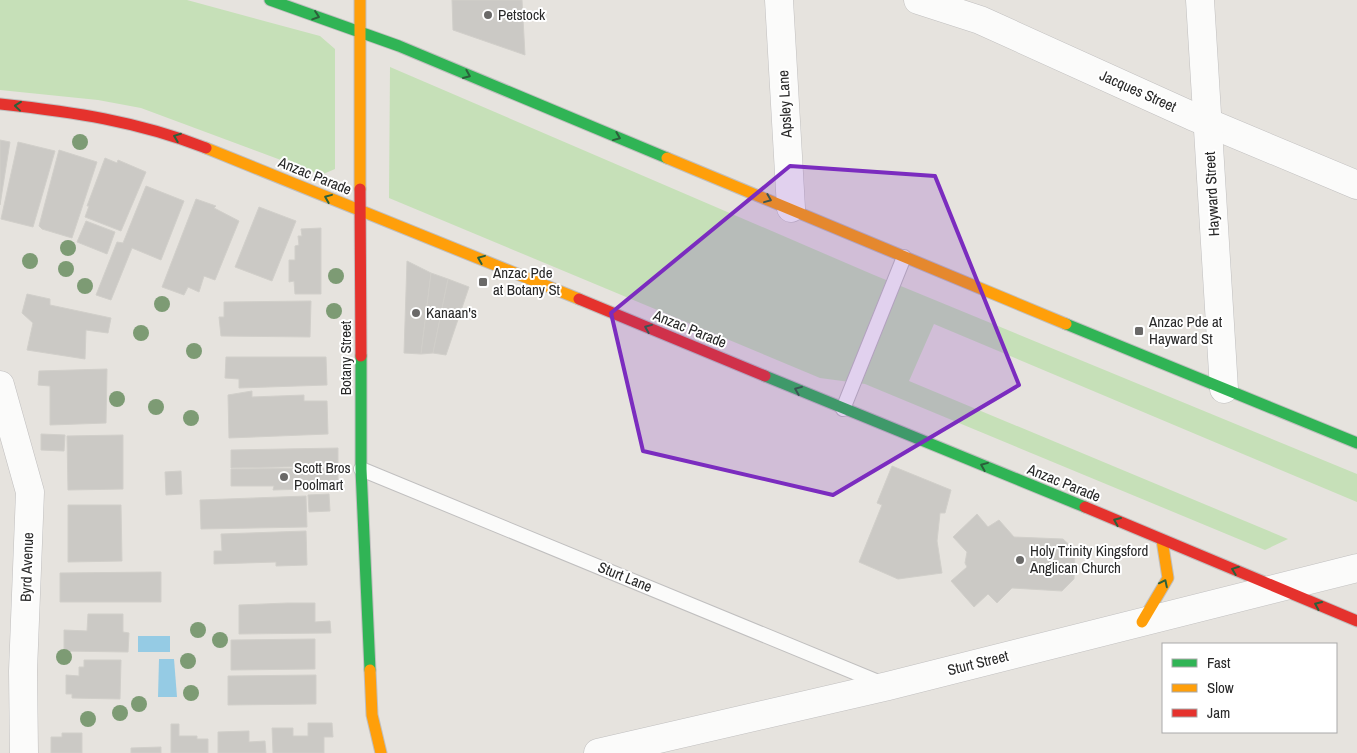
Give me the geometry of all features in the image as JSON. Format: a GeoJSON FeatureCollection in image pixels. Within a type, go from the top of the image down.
{"type":"FeatureCollection","features":[{"type":"Feature","properties":{"kind":"main road"},"geometry":{"type":"LineString","coordinates":[[270,0],[360,31],[1224,389],[1357,442]]}},
{"type":"Feature","properties":{"kind":"main road","name":"Botany Street"},"geometry":{"type":"LineString","coordinates":[[360,0],[361,469],[372,715],[381,753]]}},
{"type":"Feature","properties":{"kind":"main road","name":"Anzac Parade"},"geometry":{"type":"LineString","coordinates":[[0,104],[79,113],[134,122],[173,135],[406,228],[1280,587],[1357,621]]}},
{"type":"Feature","properties":{"kind":"main road"},"geometry":{"type":"LineString","coordinates":[[1142,622],[1168,578],[1162,540]]}},
{"type":"Feature","properties":{"kind":"main road","name":"Botany Street"},"geometry":{"type":"LineString","coordinates":[[364,744],[372,715]]}},
{"type":"Feature","properties":{"kind":"street","name":"Apsley Lane"},"geometry":{"type":"LineString","coordinates":[[778,0],[791,208]]}},
{"type":"Feature","properties":{"kind":"street","name":"Jacques Street"},"geometry":{"type":"LineString","coordinates":[[918,0],[980,20],[1208,123],[1357,185]]}},
{"type":"Feature","properties":{"kind":"street","name":"Hayward Street"},"geometry":{"type":"LineString","coordinates":[[1200,0],[1224,389]]}},
{"type":"Feature","properties":{"kind":"street","name":"Byrd Avenue"},"geometry":{"type":"LineString","coordinates":[[0,385],[30,492],[23,671],[24,753]]}},
{"type":"Feature","properties":{"kind":"street","name":"Sturt Street"},"geometry":{"type":"LineString","coordinates":[[598,753],[888,686],[1357,568]]}},
{"type":"Feature","properties":{"kind":"lane"},"geometry":{"type":"LineString","coordinates":[[843,408],[904,257]]}},
{"type":"Feature","properties":{"kind":"lane","name":"Sturt Lane"},"geometry":{"type":"LineString","coordinates":[[361,469],[888,686]]}},
{"type":"Feature","properties":{"kind":"highlighted area"},"geometry":{"type":"Polygon","coordinates":[[[790,166],[935,176],[1019,385],[833,495],[643,451],[611,313],[790,166]]]}},
{"type":"Feature","properties":{"kind":"green space"},"geometry":{"type":"Polygon","coordinates":[[[0,0],[187,0],[320,36],[335,49],[335,169],[321,175],[141,108],[98,100],[0,90],[0,0]]]}},
{"type":"Feature","properties":{"kind":"green space"},"geometry":{"type":"Polygon","coordinates":[[[390,67],[874,275],[1357,474],[1357,502],[934,324],[909,381],[1288,539],[1265,550],[865,384],[820,378],[389,198],[390,67]]]}},
{"type":"Feature","properties":{"kind":"water"},"geometry":{"type":"Polygon","coordinates":[[[138,636],[170,636],[170,652],[138,652],[138,636]]]}},
{"type":"Feature","properties":{"kind":"water"},"geometry":{"type":"Polygon","coordinates":[[[159,659],[174,659],[177,697],[158,697],[159,659]]]}},
{"type":"Feature","properties":{"kind":"building","name":"Petstock"},"geometry":{"type":"Polygon","coordinates":[[[452,0],[522,0],[525,55],[453,30],[452,0]]]}},
{"type":"Feature","properties":{"kind":"building"},"geometry":{"type":"Polygon","coordinates":[[[0,140],[10,142],[0,205],[0,140]]]}},
{"type":"Feature","properties":{"kind":"building"},"geometry":{"type":"Polygon","coordinates":[[[18,142],[55,151],[33,227],[1,219],[18,142]]]}},
{"type":"Feature","properties":{"kind":"building"},"geometry":{"type":"Polygon","coordinates":[[[59,150],[97,162],[72,238],[42,229],[39,226],[59,150]]]}},
{"type":"Feature","properties":{"kind":"building"},"geometry":{"type":"Polygon","coordinates":[[[105,158],[117,163],[118,160],[146,172],[121,231],[85,217],[89,206],[87,206],[105,158]]]}},
{"type":"Feature","properties":{"kind":"building"},"geometry":{"type":"Polygon","coordinates":[[[146,186],[184,201],[161,260],[132,248],[111,300],[96,295],[117,242],[123,243],[146,186]]]}},
{"type":"Feature","properties":{"kind":"building"},"geometry":{"type":"Polygon","coordinates":[[[196,199],[216,206],[214,208],[239,221],[215,280],[204,276],[199,292],[188,287],[184,295],[162,287],[196,199]]]}},
{"type":"Feature","properties":{"kind":"building"},"geometry":{"type":"Polygon","coordinates":[[[259,207],[296,221],[272,281],[235,267],[259,207]]]}},
{"type":"Feature","properties":{"kind":"building"},"geometry":{"type":"Polygon","coordinates":[[[86,221],[115,232],[107,254],[77,242],[86,221]]]}},
{"type":"Feature","properties":{"kind":"building"},"geometry":{"type":"Polygon","coordinates":[[[321,228],[321,294],[295,294],[294,281],[289,282],[289,260],[295,260],[295,246],[299,245],[298,236],[302,236],[301,229],[321,228]]]}},
{"type":"Feature","properties":{"kind":"building","name":"Kanaan's"},"geometry":{"type":"Polygon","coordinates":[[[407,261],[431,273],[421,354],[404,353],[407,261]]]}},
{"type":"Feature","properties":{"kind":"building"},"geometry":{"type":"Polygon","coordinates":[[[431,273],[448,279],[433,353],[421,354],[431,273]]]}},
{"type":"Feature","properties":{"kind":"building"},"geometry":{"type":"Polygon","coordinates":[[[448,279],[469,287],[446,355],[433,353],[448,279]]]}},
{"type":"Feature","properties":{"kind":"building"},"geometry":{"type":"Polygon","coordinates":[[[27,294],[50,299],[50,305],[111,318],[108,333],[86,330],[85,359],[27,350],[33,323],[22,313],[27,294]]]}},
{"type":"Feature","properties":{"kind":"building"},"geometry":{"type":"Polygon","coordinates":[[[311,301],[310,337],[221,336],[219,317],[224,317],[224,302],[311,301]]]}},
{"type":"Feature","properties":{"kind":"building"},"geometry":{"type":"Polygon","coordinates":[[[226,357],[326,357],[327,385],[239,388],[239,379],[225,378],[226,357]]]}},
{"type":"Feature","properties":{"kind":"building"},"geometry":{"type":"Polygon","coordinates":[[[107,369],[106,423],[50,425],[50,386],[38,385],[39,371],[107,369]]]}},
{"type":"Feature","properties":{"kind":"building"},"geometry":{"type":"Polygon","coordinates":[[[252,391],[252,397],[304,395],[304,401],[327,401],[328,434],[229,438],[228,395],[252,391]]]}},
{"type":"Feature","properties":{"kind":"building"},"geometry":{"type":"Polygon","coordinates":[[[41,434],[65,435],[64,451],[41,450],[41,434]]]}},
{"type":"Feature","properties":{"kind":"building"},"geometry":{"type":"Polygon","coordinates":[[[123,435],[123,489],[68,490],[67,436],[123,435]]]}},
{"type":"Feature","properties":{"kind":"building"},"geometry":{"type":"Polygon","coordinates":[[[338,448],[338,466],[231,468],[231,450],[338,448]]]}},
{"type":"Feature","properties":{"kind":"building"},"geometry":{"type":"Polygon","coordinates":[[[892,466],[951,490],[945,513],[940,513],[937,541],[942,573],[898,579],[859,562],[882,505],[877,503],[892,466]]]}},
{"type":"Feature","properties":{"kind":"building","name":"Scott Bros Poolmart"},"geometry":{"type":"Polygon","coordinates":[[[338,468],[338,488],[273,490],[274,486],[231,486],[231,469],[338,468]]]}},
{"type":"Feature","properties":{"kind":"building"},"geometry":{"type":"Polygon","coordinates":[[[181,471],[182,494],[166,495],[165,472],[181,471]]]}},
{"type":"Feature","properties":{"kind":"building"},"geometry":{"type":"Polygon","coordinates":[[[329,494],[330,511],[309,512],[308,495],[329,494]]]}},
{"type":"Feature","properties":{"kind":"building"},"geometry":{"type":"Polygon","coordinates":[[[306,496],[307,527],[201,529],[200,500],[306,496]]]}},
{"type":"Feature","properties":{"kind":"building"},"geometry":{"type":"Polygon","coordinates":[[[68,505],[121,505],[122,561],[68,562],[68,505]]]}},
{"type":"Feature","properties":{"kind":"building","name":"Holy Trinity Kingsford Anglican Church"},"geometry":{"type":"Polygon","coordinates":[[[977,514],[988,527],[999,520],[1014,537],[1063,539],[1075,550],[1074,579],[1062,591],[1012,588],[997,603],[988,594],[974,607],[951,581],[967,567],[965,563],[967,552],[953,537],[977,514]]]}},
{"type":"Feature","properties":{"kind":"building"},"geometry":{"type":"Polygon","coordinates":[[[306,531],[307,565],[276,566],[276,562],[214,564],[214,551],[222,551],[221,534],[306,531]]]}},
{"type":"Feature","properties":{"kind":"building"},"geometry":{"type":"Polygon","coordinates":[[[161,572],[161,602],[60,602],[60,573],[161,572]]]}},
{"type":"Feature","properties":{"kind":"building"},"geometry":{"type":"Polygon","coordinates":[[[315,603],[315,622],[330,621],[331,633],[239,634],[239,605],[315,603]]]}},
{"type":"Feature","properties":{"kind":"building"},"geometry":{"type":"Polygon","coordinates":[[[88,614],[123,614],[123,632],[129,633],[128,652],[64,651],[64,630],[87,631],[88,614]]]}},
{"type":"Feature","properties":{"kind":"building"},"geometry":{"type":"Polygon","coordinates":[[[315,639],[315,669],[231,670],[231,640],[315,639]]]}},
{"type":"Feature","properties":{"kind":"building"},"geometry":{"type":"Polygon","coordinates":[[[84,660],[121,660],[120,699],[72,698],[72,694],[66,694],[66,675],[79,676],[79,667],[84,667],[84,660]]]}},
{"type":"Feature","properties":{"kind":"building"},"geometry":{"type":"Polygon","coordinates":[[[316,675],[316,704],[228,705],[228,676],[316,675]]]}},
{"type":"Feature","properties":{"kind":"building"},"geometry":{"type":"Polygon","coordinates":[[[308,723],[332,723],[333,737],[324,737],[324,753],[273,753],[272,728],[293,728],[293,736],[308,736],[308,723]]]}},
{"type":"Feature","properties":{"kind":"building"},"geometry":{"type":"Polygon","coordinates":[[[171,724],[179,724],[179,736],[197,736],[197,739],[208,739],[208,753],[171,753],[171,724]]]}},
{"type":"Feature","properties":{"kind":"building"},"geometry":{"type":"Polygon","coordinates":[[[249,731],[249,742],[265,741],[266,753],[218,753],[218,732],[249,731]]]}},
{"type":"Feature","properties":{"kind":"building"},"geometry":{"type":"Polygon","coordinates":[[[62,733],[82,733],[82,753],[51,753],[51,737],[62,737],[62,733]]]}},
{"type":"Feature","properties":{"kind":"building"},"geometry":{"type":"Polygon","coordinates":[[[161,747],[161,753],[131,753],[131,748],[161,747]]]}},
{"type":"Feature","properties":{"kind":"traffic: fast"},"geometry":{"type":"LineString","coordinates":[[270,0],[399,46],[667,158]]}},
{"type":"Feature","properties":{"kind":"traffic: fast"},"geometry":{"type":"LineString","coordinates":[[1066,324],[1357,443]]}},
{"type":"Feature","properties":{"kind":"traffic: fast"},"geometry":{"type":"LineString","coordinates":[[361,356],[361,469],[370,670]]}},
{"type":"Feature","properties":{"kind":"traffic: fast"},"geometry":{"type":"LineString","coordinates":[[765,376],[1085,507]]}},
{"type":"Feature","properties":{"kind":"traffic: slow"},"geometry":{"type":"LineString","coordinates":[[360,0],[360,189]]}},
{"type":"Feature","properties":{"kind":"traffic: slow"},"geometry":{"type":"LineString","coordinates":[[206,148],[579,299]]}},
{"type":"Feature","properties":{"kind":"traffic: slow"},"geometry":{"type":"LineString","coordinates":[[667,158],[1066,324]]}},
{"type":"Feature","properties":{"kind":"traffic: slow"},"geometry":{"type":"LineString","coordinates":[[1142,622],[1168,578],[1162,540]]}},
{"type":"Feature","properties":{"kind":"traffic: slow"},"geometry":{"type":"LineString","coordinates":[[370,670],[372,715],[381,753]]}},
{"type":"Feature","properties":{"kind":"traffic: jam"},"geometry":{"type":"LineString","coordinates":[[0,104],[53,110],[130,124],[206,148]]}},
{"type":"Feature","properties":{"kind":"traffic: jam"},"geometry":{"type":"LineString","coordinates":[[360,189],[361,356]]}},
{"type":"Feature","properties":{"kind":"traffic: jam"},"geometry":{"type":"LineString","coordinates":[[579,299],[765,376]]}},
{"type":"Feature","properties":{"kind":"traffic: jam"},"geometry":{"type":"LineString","coordinates":[[1085,507],[1357,621]]}},
{"type":"Feature","properties":{"kind":"place","name":"Petstock"},"geometry":{"type":"Point","coordinates":[488,15]}},
{"type":"Feature","properties":{"kind":"place","name":"Anzac Pde at Botany St"},"geometry":{"type":"Point","coordinates":[483,282]}},
{"type":"Feature","properties":{"kind":"place","name":"Kanaan's"},"geometry":{"type":"Point","coordinates":[416,313]}},
{"type":"Feature","properties":{"kind":"place","name":"Anzac Pde at Hayward St"},"geometry":{"type":"Point","coordinates":[1139,331]}},
{"type":"Feature","properties":{"kind":"place","name":"Scott Bros Poolmart"},"geometry":{"type":"Point","coordinates":[284,477]}},
{"type":"Feature","properties":{"kind":"place","name":"Holy Trinity Kingsford Anglican Church"},"geometry":{"type":"Point","coordinates":[1020,560]}}]}
